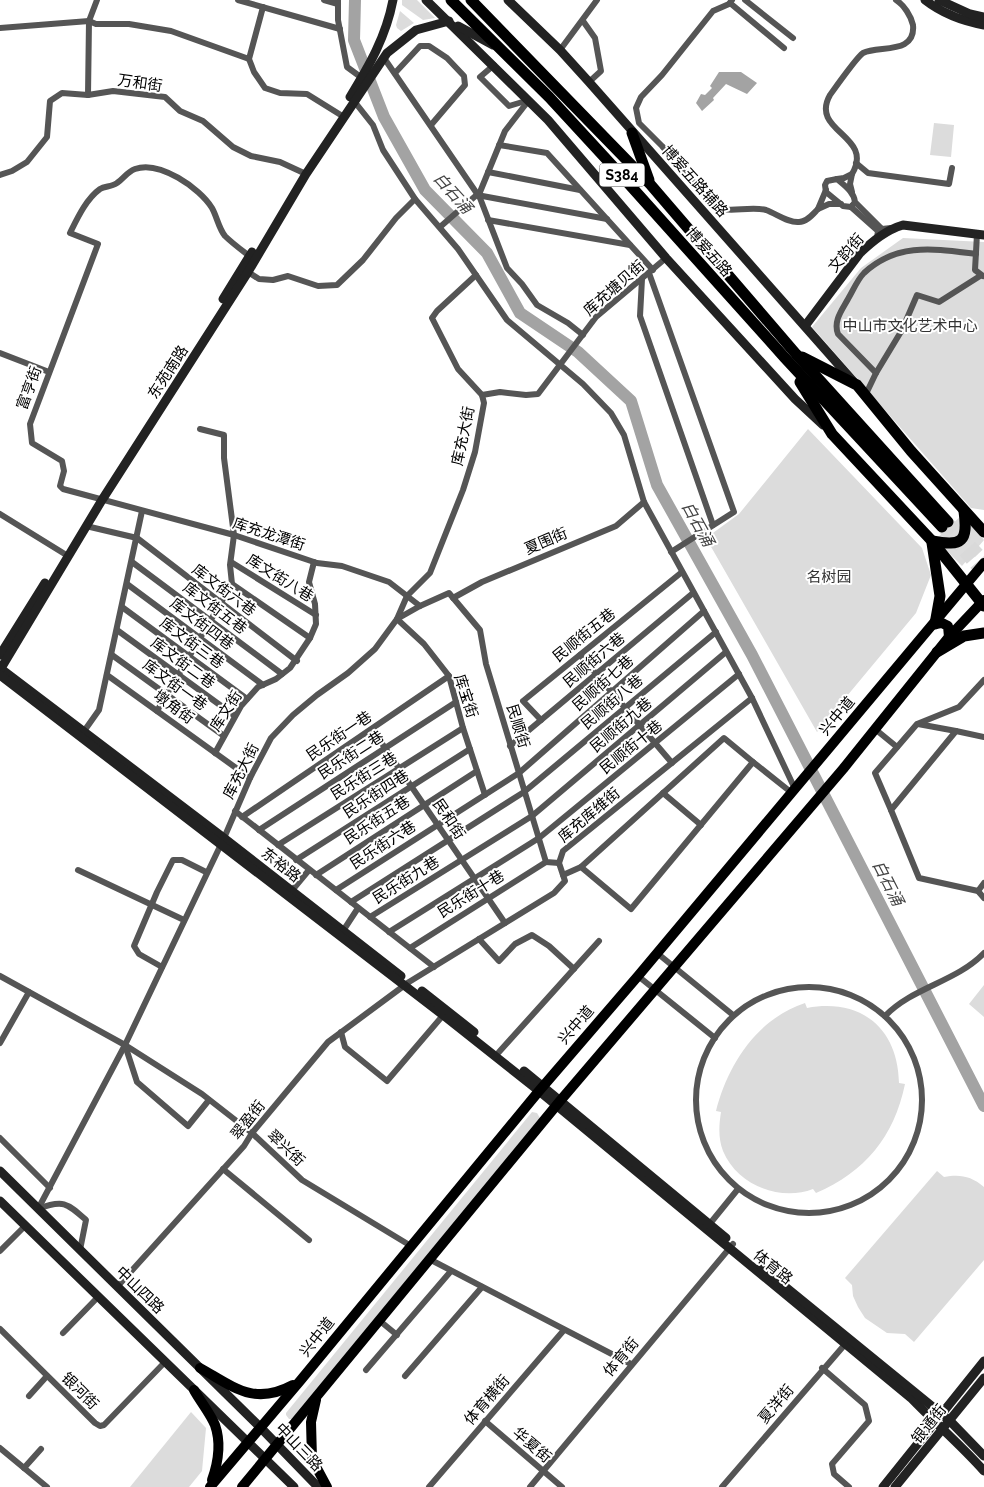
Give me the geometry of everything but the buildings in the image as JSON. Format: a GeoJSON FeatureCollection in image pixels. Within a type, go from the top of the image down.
{"type":"FeatureCollection","features":[{"type":"Feature","properties":{"kind":"highway","name":"博爱五路"},"geometry":{"type":"LineString","coordinates":[[451,0],[502,50],[620,174],[945,524]]}},
{"type":"Feature","properties":{"kind":"highway","name":"博爱五路"},"geometry":{"type":"LineString","coordinates":[[471,0],[650,184],[790,356]]}},
{"type":"Feature","properties":{"kind":"highway"},"geometry":{"type":"LineString","coordinates":[[632,133],[650,184]]}},
{"type":"Feature","properties":{"kind":"highway"},"geometry":{"type":"LineString","coordinates":[[790,356],[856,385],[911,451],[984,532]]}},
{"type":"Feature","properties":{"kind":"highway"},"geometry":{"type":"LineString","coordinates":[[790,356],[832,434],[932,541],[983,603]]}},
{"type":"Feature","properties":{"kind":"highway"},"geometry":{"type":"LineString","coordinates":[[932,541],[948,544],[960,541],[964,537],[966,529],[964,511]]}},
{"type":"Feature","properties":{"kind":"highway"},"geometry":{"type":"LineString","coordinates":[[964,511],[984,519]]}},
{"type":"Feature","properties":{"kind":"highway"},"geometry":{"type":"LineString","coordinates":[[932,541],[940,596],[935,624]]}},
{"type":"Feature","properties":{"kind":"highway"},"geometry":{"type":"LineString","coordinates":[[937,652],[964,636],[984,633]]}},
{"type":"Feature","properties":{"kind":"main road","name":"兴中道"},"geometry":{"type":"LineString","coordinates":[[209,1487],[300,1381],[541,1089],[935,624],[984,563]]}},
{"type":"Feature","properties":{"kind":"main road"},"geometry":{"type":"LineString","coordinates":[[242,1487],[559,1103],[837,775],[937,652],[983,603]]}},
{"type":"Feature","properties":{"kind":"main road"},"geometry":{"type":"LineString","coordinates":[[935,624],[942,623],[948,626],[949,638]]}},
{"type":"Feature","properties":{"kind":"main road"},"geometry":{"type":"LineString","coordinates":[[200,1368],[238,1389],[258,1395],[279,1392],[300,1381]]}},
{"type":"Feature","properties":{"kind":"main road"},"geometry":{"type":"LineString","coordinates":[[194,1390],[214,1424],[218,1443],[217,1466],[209,1487]]}},
{"type":"Feature","properties":{"kind":"main road"},"geometry":{"type":"LineString","coordinates":[[316,1398],[311,1422],[312,1459],[327,1487]]}},
{"type":"Feature","properties":{"kind":"street"},"geometry":{"type":"LineString","coordinates":[[88,95],[89,21],[97,0]]}},
{"type":"Feature","properties":{"kind":"street"},"geometry":{"type":"LineString","coordinates":[[238,0],[340,29]]}},
{"type":"Feature","properties":{"kind":"street"},"geometry":{"type":"LineString","coordinates":[[324,0],[338,2],[340,29],[347,67],[360,84],[380,59],[416,30],[449,21],[502,50]]}},
{"type":"Feature","properties":{"kind":"street"},"geometry":{"type":"LineString","coordinates":[[380,59],[394,0]]}},
{"type":"Feature","properties":{"kind":"street"},"geometry":{"type":"LineString","coordinates":[[426,0],[548,120],[666,258],[795,399],[832,434]]}},
{"type":"Feature","properties":{"kind":"street","name":"博爱五路辅路"},"geometry":{"type":"LineString","coordinates":[[508,0],[560,50],[589,82],[856,385]]}},
{"type":"Feature","properties":{"kind":"street"},"geometry":{"type":"LineString","coordinates":[[560,50],[597,0]]}},
{"type":"Feature","properties":{"kind":"street"},"geometry":{"type":"LineString","coordinates":[[745,0],[792,38]]}},
{"type":"Feature","properties":{"kind":"street"},"geometry":{"type":"LineString","coordinates":[[853,205],[855,197],[850,184],[857,152],[853,144],[836,129],[826,116],[826,107],[830,96],[861,54],[872,50],[895,48],[908,40],[913,30],[912,18],[896,0]]}},
{"type":"Feature","properties":{"kind":"street"},"geometry":{"type":"LineString","coordinates":[[926,0],[949,16],[984,25]]}},
{"type":"Feature","properties":{"kind":"street"},"geometry":{"type":"LineString","coordinates":[[939,0],[970,14],[984,17]]}},
{"type":"Feature","properties":{"kind":"street"},"geometry":{"type":"LineString","coordinates":[[784,48],[731,1],[718,10],[713,11],[662,75],[641,97],[636,108],[639,123],[718,208],[726,210],[747,208],[764,210],[786,220],[798,222],[805,221],[818,209],[828,204],[841,204]]}},
{"type":"Feature","properties":{"kind":"street"},"geometry":{"type":"LineString","coordinates":[[263,7],[249,59],[254,72],[265,88],[280,93],[307,94],[341,116]]}},
{"type":"Feature","properties":{"kind":"street"},"geometry":{"type":"LineString","coordinates":[[583,20],[595,38],[600,71],[589,82]]}},
{"type":"Feature","properties":{"kind":"street"},"geometry":{"type":"LineString","coordinates":[[0,28],[89,21],[96,24],[129,24],[171,31],[249,59]]}},
{"type":"Feature","properties":{"kind":"street"},"geometry":{"type":"LineString","coordinates":[[395,73],[420,46],[429,46],[447,58],[464,76],[465,85],[431,125]]}},
{"type":"Feature","properties":{"kind":"street"},"geometry":{"type":"LineString","coordinates":[[380,59],[395,73],[477,195],[507,268],[522,284],[537,305],[568,323],[582,337]]}},
{"type":"Feature","properties":{"kind":"street"},"geometry":{"type":"LineString","coordinates":[[494,65],[480,78],[509,106],[529,100]]}},
{"type":"Feature","properties":{"kind":"street","name":"东苑南路"},"geometry":{"type":"LineString","coordinates":[[341,116],[354,100],[360,84]]}},
{"type":"Feature","properties":{"kind":"street","name":"东苑南路"},"geometry":{"type":"LineString","coordinates":[[0,655],[360,84]]}},
{"type":"Feature","properties":{"kind":"street","name":"万和街"},"geometry":{"type":"LineString","coordinates":[[0,174],[12,171],[27,162],[47,137],[50,101],[62,93],[88,95],[113,91],[165,97],[180,111],[203,121],[233,147],[251,156],[280,162],[304,174]]}},
{"type":"Feature","properties":{"kind":"street"},"geometry":{"type":"LineString","coordinates":[[354,100],[373,126],[383,150],[415,199],[458,249],[507,320],[583,384],[604,406],[620,427],[644,502],[674,550],[682,572],[752,698],[794,791]]}},
{"type":"Feature","properties":{"kind":"street"},"geometry":{"type":"LineString","coordinates":[[440,227],[480,192],[504,131],[529,100]]}},
{"type":"Feature","properties":{"kind":"street"},"geometry":{"type":"LineString","coordinates":[[499,145],[547,154],[631,245],[651,271],[734,512],[674,550]]}},
{"type":"Feature","properties":{"kind":"street"},"geometry":{"type":"LineString","coordinates":[[856,163],[868,173],[944,184],[949,184],[952,168]]}},
{"type":"Feature","properties":{"kind":"street","name":"富亨街"},"geometry":{"type":"LineString","coordinates":[[102,500],[63,489],[60,486],[64,471],[62,461],[32,443],[30,424],[98,244],[70,234],[76,220],[100,189],[117,183],[125,175],[136,169],[148,167],[171,173],[197,191],[212,207],[224,235],[252,258]]}},
{"type":"Feature","properties":{"kind":"street"},"geometry":{"type":"LineString","coordinates":[[488,172],[580,190]]}},
{"type":"Feature","properties":{"kind":"street"},"geometry":{"type":"LineString","coordinates":[[818,209],[826,190],[827,181],[844,178],[852,174]]}},
{"type":"Feature","properties":{"kind":"street"},"geometry":{"type":"LineString","coordinates":[[837,179],[852,192]]}},
{"type":"Feature","properties":{"kind":"street"},"geometry":{"type":"LineString","coordinates":[[826,190],[841,204],[848,207],[853,205]]}},
{"type":"Feature","properties":{"kind":"street"},"geometry":{"type":"LineString","coordinates":[[477,195],[607,219]]}},
{"type":"Feature","properties":{"kind":"street"},"geometry":{"type":"LineString","coordinates":[[248,272],[259,279],[273,280],[288,276],[318,286],[337,285],[363,260],[396,218],[415,199]]}},
{"type":"Feature","properties":{"kind":"street"},"geometry":{"type":"LineString","coordinates":[[853,205],[882,229],[893,228]]}},
{"type":"Feature","properties":{"kind":"street"},"geometry":{"type":"LineString","coordinates":[[853,205],[878,231],[877,238]]}},
{"type":"Feature","properties":{"kind":"street"},"geometry":{"type":"LineString","coordinates":[[488,220],[631,245]]}},
{"type":"Feature","properties":{"kind":"street","name":"文韵街"},"geometry":{"type":"LineString","coordinates":[[805,326],[860,253],[877,238],[893,228],[903,225],[981,234]]}},
{"type":"Feature","properties":{"kind":"street"},"geometry":{"type":"LineString","coordinates":[[865,396],[876,373],[902,330],[917,295],[939,302],[982,276],[975,270],[976,254],[981,234]]}},
{"type":"Feature","properties":{"kind":"street"},"geometry":{"type":"LineString","coordinates":[[876,373],[838,334],[835,327],[838,317],[864,273],[884,258],[922,248],[976,254]]}},
{"type":"Feature","properties":{"kind":"street","name":"东苑南路"},"geometry":{"type":"LineString","coordinates":[[0,670],[102,500],[248,272],[252,258]]}},
{"type":"Feature","properties":{"kind":"street","name":"库充塘贝街"},"geometry":{"type":"LineString","coordinates":[[482,396],[500,392],[526,395],[538,394],[596,317],[666,258]]}},
{"type":"Feature","properties":{"kind":"street","name":"库充大街"},"geometry":{"type":"LineString","coordinates":[[222,842],[250,778],[271,738],[316,695],[348,674],[374,649],[397,619],[407,596],[430,572],[463,490],[475,452],[484,403],[482,396],[458,369],[432,318],[436,311],[476,275]]}},
{"type":"Feature","properties":{"kind":"street"},"geometry":{"type":"LineString","coordinates":[[642,279],[640,316],[714,525]]}},
{"type":"Feature","properties":{"kind":"street"},"geometry":{"type":"LineString","coordinates":[[0,353],[49,372]]}},
{"type":"Feature","properties":{"kind":"street"},"geometry":{"type":"LineString","coordinates":[[157,711],[232,584],[231,562],[234,536],[224,458],[224,435],[200,429]]}},
{"type":"Feature","properties":{"kind":"street","name":"库充龙潭街"},"geometry":{"type":"LineString","coordinates":[[102,500],[234,536],[314,562],[342,566],[389,582],[420,606]]}},
{"type":"Feature","properties":{"kind":"street","name":"夏围街"},"geometry":{"type":"LineString","coordinates":[[451,596],[616,526],[644,502]]}},
{"type":"Feature","properties":{"kind":"street"},"geometry":{"type":"LineString","coordinates":[[82,734],[99,710],[142,511]]}},
{"type":"Feature","properties":{"kind":"street"},"geometry":{"type":"LineString","coordinates":[[0,514],[68,556]]}},
{"type":"Feature","properties":{"kind":"street"},"geometry":{"type":"LineString","coordinates":[[86,526],[137,538]]}},
{"type":"Feature","properties":{"kind":"street","name":"库文街六巷"},"geometry":{"type":"LineString","coordinates":[[137,538],[297,661]]}},
{"type":"Feature","properties":{"kind":"street","name":"库文街五巷"},"geometry":{"type":"LineString","coordinates":[[132,562],[282,674]]}},
{"type":"Feature","properties":{"kind":"street","name":"库文街八巷"},"geometry":{"type":"LineString","coordinates":[[231,562],[316,615]]}},
{"type":"Feature","properties":{"kind":"street","name":"库文街"},"geometry":{"type":"LineString","coordinates":[[215,753],[235,716],[247,699],[258,687],[290,668],[297,661],[310,638],[316,624],[315,604],[309,582],[314,562]]}},
{"type":"Feature","properties":{"kind":"street","name":"民顺街五巷"},"geometry":{"type":"LineString","coordinates":[[541,720],[523,701],[682,572]]}},
{"type":"Feature","properties":{"kind":"street","name":"库文街四巷"},"geometry":{"type":"LineString","coordinates":[[127,584],[263,685]]}},
{"type":"Feature","properties":{"kind":"street"},"geometry":{"type":"LineString","coordinates":[[232,584],[310,638]]}},
{"type":"Feature","properties":{"kind":"street","name":"民顺街六巷"},"geometry":{"type":"LineString","coordinates":[[510,746],[694,593]]}},
{"type":"Feature","properties":{"kind":"street","name":"库充大街"},"geometry":{"type":"LineString","coordinates":[[397,619],[420,606],[451,596]]}},
{"type":"Feature","properties":{"kind":"street","name":"民顺街"},"geometry":{"type":"LineString","coordinates":[[451,596],[480,630],[486,664],[546,862]]}},
{"type":"Feature","properties":{"kind":"street","name":"库文街三巷"},"geometry":{"type":"LineString","coordinates":[[122,607],[247,699]]}},
{"type":"Feature","properties":{"kind":"street","name":"民顺街七巷"},"geometry":{"type":"LineString","coordinates":[[519,773],[704,611]]}},
{"type":"Feature","properties":{"kind":"street","name":"库宝街"},"geometry":{"type":"LineString","coordinates":[[397,619],[424,644],[449,676],[463,728],[485,795]]}},
{"type":"Feature","properties":{"kind":"street","name":"库文街二巷"},"geometry":{"type":"LineString","coordinates":[[117,630],[235,716]]}},
{"type":"Feature","properties":{"kind":"street","name":"民顺街八巷"},"geometry":{"type":"LineString","coordinates":[[351,902],[524,792],[716,632]]}},
{"type":"Feature","properties":{"kind":"street","name":"民顺街九巷"},"geometry":{"type":"LineString","coordinates":[[532,816],[726,652]]}},
{"type":"Feature","properties":{"kind":"street","name":"库文街一巷"},"geometry":{"type":"LineString","coordinates":[[112,654],[224,736]]}},
{"type":"Feature","properties":{"kind":"street"},"geometry":{"type":"LineString","coordinates":[[580,655],[672,763]]}},
{"type":"Feature","properties":{"kind":"street","name":"东裕路"},"geometry":{"type":"LineString","coordinates":[[0,670],[541,1089]]}},
{"type":"Feature","properties":{"kind":"street","name":"民顺街十巷"},"geometry":{"type":"LineString","coordinates":[[389,932],[539,838],[739,674]]}},
{"type":"Feature","properties":{"kind":"street","name":"墩角街"},"geometry":{"type":"LineString","coordinates":[[107,675],[250,778]]}},
{"type":"Feature","properties":{"kind":"street","name":"民乐街一巷"},"geometry":{"type":"LineString","coordinates":[[242,817],[449,676]]}},
{"type":"Feature","properties":{"kind":"street"},"geometry":{"type":"LineString","coordinates":[[984,681],[959,707],[917,724],[875,773],[919,878],[978,891],[984,898]]}},
{"type":"Feature","properties":{"kind":"street","name":"库充库维街"},"geometry":{"type":"LineString","coordinates":[[563,875],[559,863],[562,851],[752,698]]}},
{"type":"Feature","properties":{"kind":"street","name":"民乐街二巷"},"geometry":{"type":"LineString","coordinates":[[259,830],[456,702]]}},
{"type":"Feature","properties":{"kind":"street"},"geometry":{"type":"LineString","coordinates":[[917,724],[984,737]]}},
{"type":"Feature","properties":{"kind":"street","name":"民乐街三巷"},"geometry":{"type":"LineString","coordinates":[[278,845],[463,728]]}},
{"type":"Feature","properties":{"kind":"street","name":"民和街"},"geometry":{"type":"LineString","coordinates":[[372,729],[505,923]]}},
{"type":"Feature","properties":{"kind":"street"},"geometry":{"type":"LineString","coordinates":[[875,729],[897,747]]}},
{"type":"Feature","properties":{"kind":"street"},"geometry":{"type":"LineString","coordinates":[[890,810],[956,731]]}},
{"type":"Feature","properties":{"kind":"street"},"geometry":{"type":"LineString","coordinates":[[407,984],[554,893],[565,881],[563,875],[581,867],[724,738],[753,762],[794,791]]}},
{"type":"Feature","properties":{"kind":"street","name":"民乐街四巷"},"geometry":{"type":"LineString","coordinates":[[296,860],[470,749]]}},
{"type":"Feature","properties":{"kind":"street"},"geometry":{"type":"LineString","coordinates":[[581,867],[631,909],[753,762]]}},
{"type":"Feature","properties":{"kind":"street","name":"民乐街五巷"},"geometry":{"type":"LineString","coordinates":[[316,875],[477,770]]}},
{"type":"Feature","properties":{"kind":"street","name":"民乐街六巷"},"geometry":{"type":"LineString","coordinates":[[336,890],[519,773]]}},
{"type":"Feature","properties":{"kind":"street"},"geometry":{"type":"LineString","coordinates":[[663,793],[701,824]]}},
{"type":"Feature","properties":{"kind":"street"},"geometry":{"type":"LineString","coordinates":[[235,811],[434,967]]}},
{"type":"Feature","properties":{"kind":"street","name":"民乐街九巷"},"geometry":{"type":"LineString","coordinates":[[370,917],[532,816]]}},
{"type":"Feature","properties":{"kind":"street"},"geometry":{"type":"LineString","coordinates":[[38,1209],[125,1045],[206,872],[222,842]]}},
{"type":"Feature","properties":{"kind":"street"},"geometry":{"type":"LineString","coordinates":[[162,967],[139,954],[134,946],[157,892],[173,860],[182,860],[206,872]]}},
{"type":"Feature","properties":{"kind":"street"},"geometry":{"type":"LineString","coordinates":[[546,862],[559,863]]}},
{"type":"Feature","properties":{"kind":"street","name":"民乐街十巷"},"geometry":{"type":"LineString","coordinates":[[410,948],[546,862]]}},
{"type":"Feature","properties":{"kind":"street"},"geometry":{"type":"LineString","coordinates":[[78,870],[184,920]]}},
{"type":"Feature","properties":{"kind":"street"},"geometry":{"type":"LineString","coordinates":[[290,893],[309,870]]}},
{"type":"Feature","properties":{"kind":"street"},"geometry":{"type":"LineString","coordinates":[[978,891],[984,884]]}},
{"type":"Feature","properties":{"kind":"street"},"geometry":{"type":"LineString","coordinates":[[342,934],[358,908]]}},
{"type":"Feature","properties":{"kind":"street"},"geometry":{"type":"LineString","coordinates":[[479,939],[499,961],[515,944],[532,935],[549,946],[574,969]]}},
{"type":"Feature","properties":{"kind":"street"},"geometry":{"type":"LineString","coordinates":[[499,1052],[599,941]]}},
{"type":"Feature","properties":{"kind":"street"},"geometry":{"type":"LineString","coordinates":[[657,953],[733,1015]]}},
{"type":"Feature","properties":{"kind":"street"},"geometry":{"type":"LineString","coordinates":[[885,1016],[895,1006],[915,994],[962,971],[984,953]]}},
{"type":"Feature","properties":{"kind":"street","name":"翠兴街"},"geometry":{"type":"LineString","coordinates":[[0,976],[125,1045],[209,1100],[252,1133],[302,1180],[411,1246]]}},
{"type":"Feature","properties":{"kind":"street"},"geometry":{"type":"LineString","coordinates":[[638,976],[714,1038]]}},
{"type":"Feature","properties":{"kind":"street","name":"翠盈街"},"geometry":{"type":"LineString","coordinates":[[117,1287],[244,1146],[252,1133],[328,1042],[407,984]]}},
{"type":"Feature","properties":{"kind":"street"},"geometry":{"type":"LineString","coordinates":[[810,987],[838,991],[863,1002],[885,1016],[902,1036],[914,1058],[920,1082],[922,1107],[918,1131],[909,1154],[895,1174],[877,1191],[856,1204],[832,1211],[807,1213],[783,1210],[760,1202],[738,1189],[722,1173],[709,1154],[698,1126],[695,1096],[697,1081],[706,1052],[714,1038],[733,1015],[757,999],[783,990],[810,987]]}},
{"type":"Feature","properties":{"kind":"street"},"geometry":{"type":"LineString","coordinates":[[0,1043],[29,992]]}},
{"type":"Feature","properties":{"kind":"street"},"geometry":{"type":"LineString","coordinates":[[341,1032],[346,1047],[387,1082],[445,1013]]}},
{"type":"Feature","properties":{"kind":"street","name":"东裕路"},"geometry":{"type":"LineString","coordinates":[[445,1013],[499,1052],[541,1089]]}},
{"type":"Feature","properties":{"kind":"street"},"geometry":{"type":"LineString","coordinates":[[125,1045],[137,1082],[188,1126],[209,1100]]}},
{"type":"Feature","properties":{"kind":"street","name":"体育路"},"geometry":{"type":"LineString","coordinates":[[541,1089],[847,1341],[942,1414],[984,1456]]}},
{"type":"Feature","properties":{"kind":"street"},"geometry":{"type":"LineString","coordinates":[[0,1138],[50,1188]]}},
{"type":"Feature","properties":{"kind":"street"},"geometry":{"type":"LineString","coordinates":[[223,1169],[309,1240]]}},
{"type":"Feature","properties":{"kind":"street","name":"中山四路"},"geometry":{"type":"LineString","coordinates":[[0,1172],[260,1427]]}},
{"type":"Feature","properties":{"kind":"street"},"geometry":{"type":"LineString","coordinates":[[708,1227],[738,1189]]}},
{"type":"Feature","properties":{"kind":"street"},"geometry":{"type":"LineString","coordinates":[[0,1201],[247,1442]]}},
{"type":"Feature","properties":{"kind":"street"},"geometry":{"type":"LineString","coordinates":[[38,1209],[52,1204],[69,1205],[86,1220],[80,1250]]}},
{"type":"Feature","properties":{"kind":"street"},"geometry":{"type":"LineString","coordinates":[[0,1251],[25,1226]]}},
{"type":"Feature","properties":{"kind":"street","name":"体育街"},"geometry":{"type":"LineString","coordinates":[[530,1487],[731,1246]]}},
{"type":"Feature","properties":{"kind":"street"},"geometry":{"type":"LineString","coordinates":[[430,1260],[631,1364]]}},
{"type":"Feature","properties":{"kind":"street"},"geometry":{"type":"LineString","coordinates":[[366,1370],[451,1271]]}},
{"type":"Feature","properties":{"kind":"street"},"geometry":{"type":"LineString","coordinates":[[406,1376],[482,1287]]}},
{"type":"Feature","properties":{"kind":"street"},"geometry":{"type":"LineString","coordinates":[[63,1332],[98,1297]]}},
{"type":"Feature","properties":{"kind":"street"},"geometry":{"type":"LineString","coordinates":[[380,1321],[397,1335]]}},
{"type":"Feature","properties":{"kind":"street","name":"银河街"},"geometry":{"type":"LineString","coordinates":[[0,1329],[100,1426],[104,1425],[165,1362]]}},
{"type":"Feature","properties":{"kind":"street","name":"体育横街"},"geometry":{"type":"LineString","coordinates":[[429,1487],[564,1330]]}},
{"type":"Feature","properties":{"kind":"street","name":"体育路"},"geometry":{"type":"LineString","coordinates":[[847,1341],[911,1398],[984,1471]]}},
{"type":"Feature","properties":{"kind":"street","name":"夏洋街"},"geometry":{"type":"LineString","coordinates":[[722,1487],[847,1341]]}},
{"type":"Feature","properties":{"kind":"street"},"geometry":{"type":"LineString","coordinates":[[883,1487],[984,1361]]}},
{"type":"Feature","properties":{"kind":"street"},"geometry":{"type":"LineString","coordinates":[[822,1368],[865,1405],[869,1421],[832,1464],[834,1474],[850,1487]]}},
{"type":"Feature","properties":{"kind":"street"},"geometry":{"type":"LineString","coordinates":[[29,1396],[47,1376]]}},
{"type":"Feature","properties":{"kind":"street","name":"银通街"},"geometry":{"type":"LineString","coordinates":[[895,1487],[984,1378]]}},
{"type":"Feature","properties":{"kind":"street","name":"华夏街"},"geometry":{"type":"LineString","coordinates":[[485,1422],[562,1487]]}},
{"type":"Feature","properties":{"kind":"street","name":"中山三路"},"geometry":{"type":"LineString","coordinates":[[260,1427],[318,1487]]}},
{"type":"Feature","properties":{"kind":"street","name":"中山三路"},"geometry":{"type":"LineString","coordinates":[[247,1442],[294,1487]]}},
{"type":"Feature","properties":{"kind":"street"},"geometry":{"type":"LineString","coordinates":[[0,1448],[47,1487]]}},
{"type":"Feature","properties":{"kind":"street"},"geometry":{"type":"LineString","coordinates":[[24,1468],[40,1449]]}},
{"type":"Feature","properties":{"kind":"green space"},"geometry":{"type":"Polygon","coordinates":[[[402,0],[417,0],[435,18],[423,20],[402,5],[402,0]]]}},
{"type":"Feature","properties":{"kind":"green space"},"geometry":{"type":"Polygon","coordinates":[[[400,11],[414,23],[401,31],[396,25],[400,11]]]}},
{"type":"Feature","properties":{"kind":"green space"},"geometry":{"type":"Polygon","coordinates":[[[934,123],[954,125],[951,157],[930,155],[934,123]]]}},
{"type":"Feature","properties":{"kind":"green space","name":"中山市文化艺术中心"},"geometry":{"type":"Polygon","coordinates":[[[903,238],[984,242],[984,510],[971,508],[812,327],[861,268],[903,238]]]}},
{"type":"Feature","properties":{"kind":"green space","name":"名树园"},"geometry":{"type":"Polygon","coordinates":[[[808,429],[922,548],[931,575],[916,613],[817,732],[706,538],[739,514],[808,429]]]}},
{"type":"Feature","properties":{"kind":"green space"},"geometry":{"type":"Polygon","coordinates":[[[961,516],[963,524],[956,539],[938,537],[961,516]]]}},
{"type":"Feature","properties":{"kind":"green space"},"geometry":{"type":"Polygon","coordinates":[[[969,520],[984,540],[962,566],[944,548],[950,548],[969,520]]]}},
{"type":"Feature","properties":{"kind":"green space"},"geometry":{"type":"Polygon","coordinates":[[[984,985],[984,1017],[969,1004],[984,985]]]}},
{"type":"Feature","properties":{"kind":"green space"},"geometry":{"type":"Polygon","coordinates":[[[805,1003],[807,1008],[826,1006],[844,1008],[860,1013],[873,1021],[884,1032],[892,1047],[897,1064],[899,1083],[905,1084],[900,1103],[885,1136],[863,1163],[849,1175],[816,1193],[813,1189],[787,1193],[774,1192],[761,1188],[749,1181],[738,1173],[730,1163],[720,1141],[721,1112],[716,1111],[728,1077],[747,1045],[773,1020],[788,1010],[805,1003]]]}},
{"type":"Feature","properties":{"kind":"green space"},"geometry":{"type":"Polygon","coordinates":[[[532,1112],[537,1113],[540,1118],[292,1419],[289,1419],[286,1413],[532,1112]]]}},
{"type":"Feature","properties":{"kind":"green space"},"geometry":{"type":"Polygon","coordinates":[[[937,1171],[944,1177],[960,1176],[970,1178],[984,1187],[984,1260],[914,1342],[905,1334],[887,1333],[865,1318],[853,1296],[852,1285],[845,1278],[937,1171]]]}},
{"type":"Feature","properties":{"kind":"green space"},"geometry":{"type":"Polygon","coordinates":[[[191,1412],[206,1428],[202,1471],[189,1487],[130,1487],[191,1412]]]}},
{"type":"Feature","properties":{"kind":"shaded area"},"geometry":{"type":"Polygon","coordinates":[[[719,72],[741,72],[757,83],[747,94],[726,84],[713,98],[714,100],[702,111],[696,103],[701,94],[705,95],[712,88],[710,86],[719,72]]]}},
{"type":"Feature","properties":{"kind":"waterway","name":"白石涌"},"geometry":{"type":"LineString","coordinates":[[355,0],[354,40],[384,117],[425,190],[487,253],[520,313],[578,352],[631,401],[657,485],[752,655],[984,1106]]}},
{"type":"Feature","properties":{"kind":"tunnel"},"geometry":{"type":"LineString","coordinates":[[948,522],[984,559]]}},
{"type":"Feature","properties":{"kind":"tunnel"},"geometry":{"type":"LineString","coordinates":[[942,527],[984,575]]}}]}
